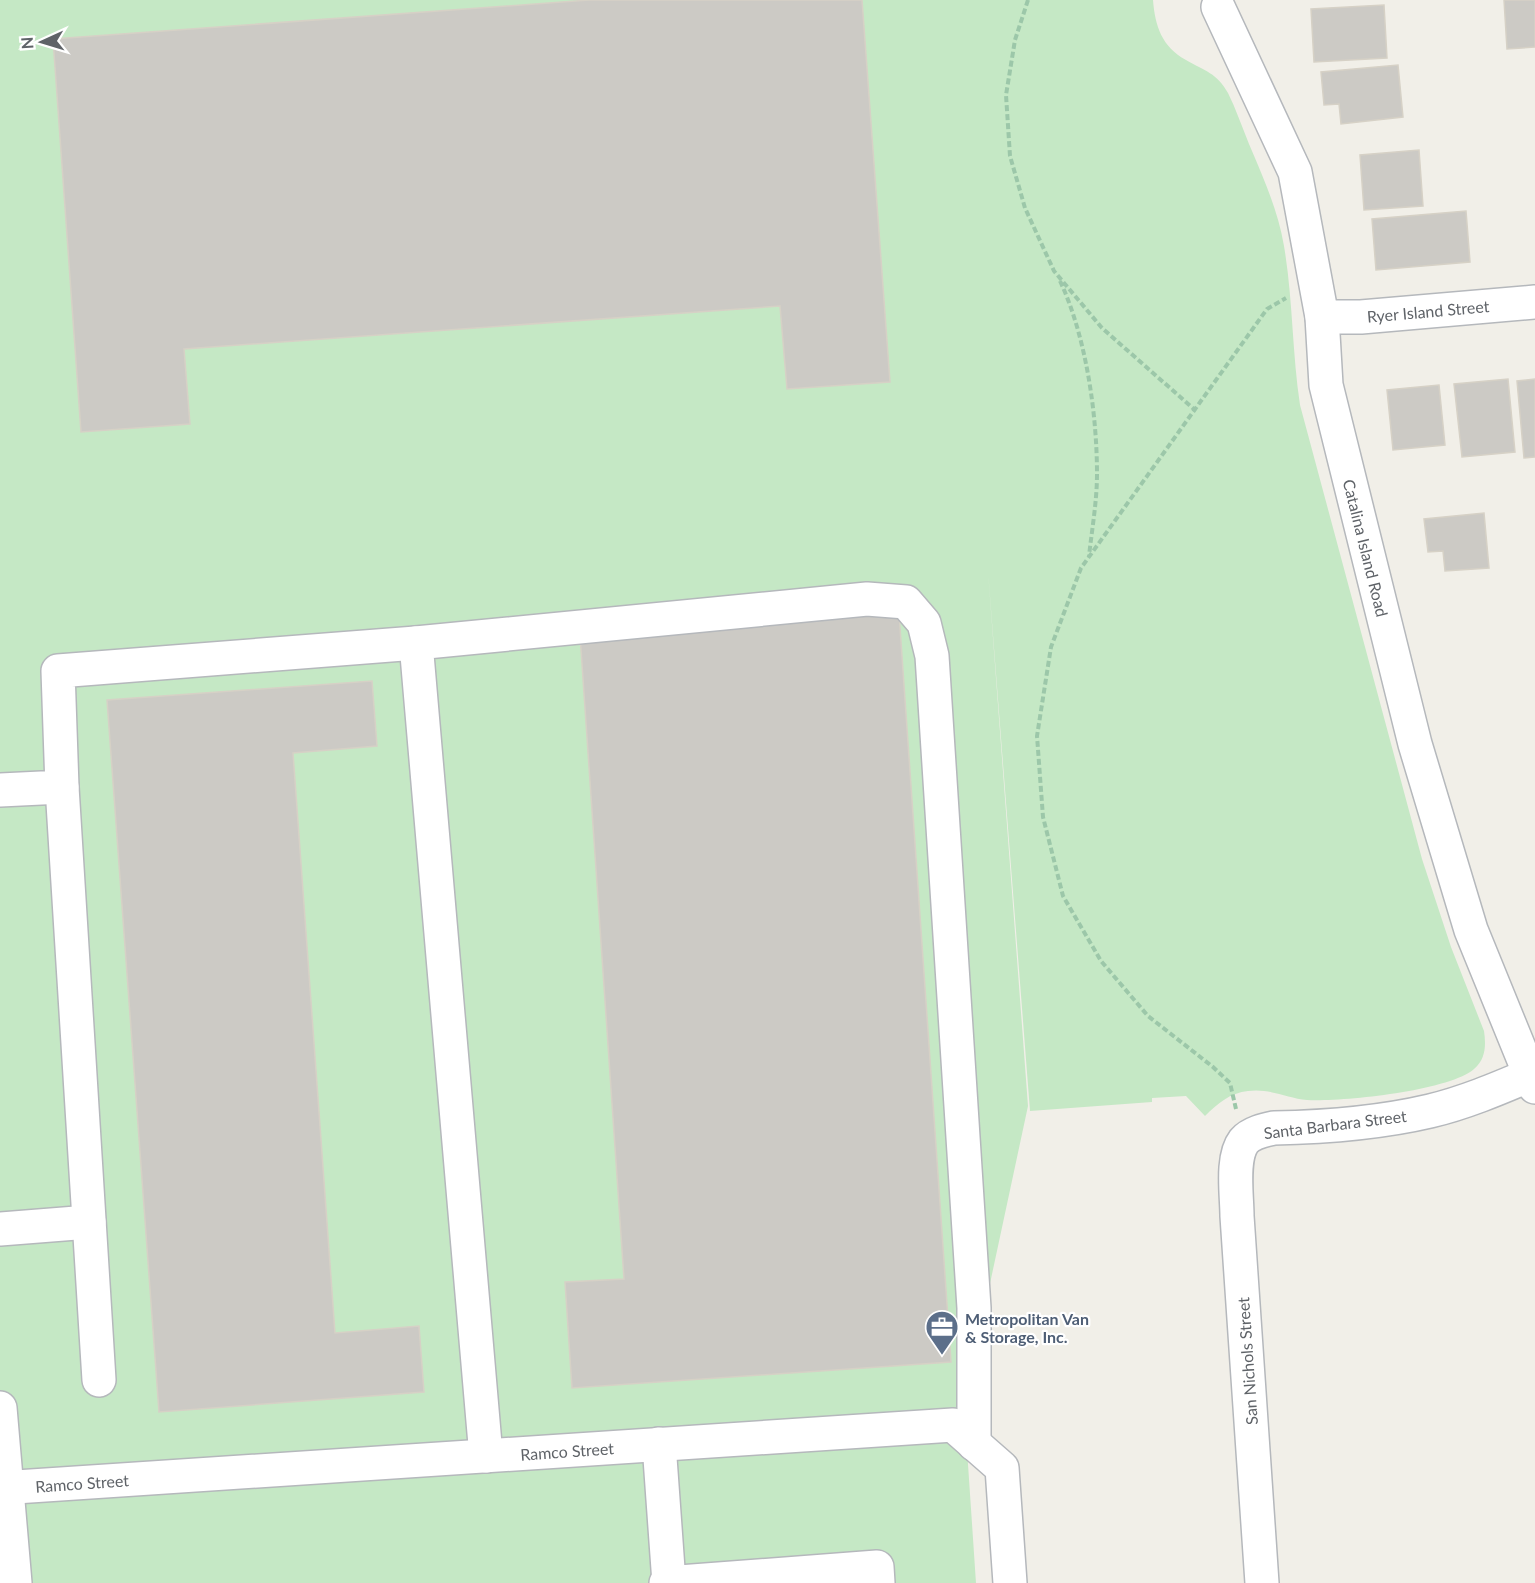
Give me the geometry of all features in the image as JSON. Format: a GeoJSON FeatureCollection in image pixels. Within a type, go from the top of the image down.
{"type":"FeatureCollection","features":[{"type":"Feature","properties":{"kind":"street","name":"Catalina Island Road"},"geometry":{"type":"LineString","coordinates":[[1218,7],[1295,172],[1322,317],[1326,385],[1415,744],[1471,930],[1532,1081]]}},
{"type":"Feature","properties":{"kind":"street","name":"Ryer Island Street"},"geometry":{"type":"LineString","coordinates":[[1322,317],[1361,317],[1535,302]]}},
{"type":"Feature","properties":{"kind":"street"},"geometry":{"type":"LineString","coordinates":[[99,1380],[62,787],[58,671],[416,643],[867,599],[906,602],[924,623],[932,656],[974,1308],[974,1444]]}},
{"type":"Feature","properties":{"kind":"street"},"geometry":{"type":"LineString","coordinates":[[416,643],[486,1456]]}},
{"type":"Feature","properties":{"kind":"street"},"geometry":{"type":"LineString","coordinates":[[0,789],[62,787]]}},
{"type":"Feature","properties":{"kind":"street","name":"Santa Barbara Street"},"geometry":{"type":"LineString","coordinates":[[1244,1141],[1259,1131],[1274,1128],[1372,1122],[1432,1111],[1532,1081]]}},
{"type":"Feature","properties":{"kind":"street","name":"San Nichols Street"},"geometry":{"type":"LineString","coordinates":[[1244,1141],[1236,1160],[1237,1216],[1262,1583]]}},
{"type":"Feature","properties":{"kind":"street"},"geometry":{"type":"LineString","coordinates":[[0,1229],[89,1222]]}},
{"type":"Feature","properties":{"kind":"street"},"geometry":{"type":"LineString","coordinates":[[0,1408],[3,1488],[15,1583]]}},
{"type":"Feature","properties":{"kind":"street","name":"Ramco Street"},"geometry":{"type":"LineString","coordinates":[[3,1488],[953,1425],[1002,1468],[1010,1583]]}},
{"type":"Feature","properties":{"kind":"street"},"geometry":{"type":"LineString","coordinates":[[659,1444],[668,1583],[877,1567],[878,1583]]}},
{"type":"Feature","properties":{"kind":"path"},"geometry":{"type":"LineString","coordinates":[[1028,0],[1015,40],[1006,95],[1010,156],[1025,208],[1068,297],[1082,347],[1095,421],[1098,476],[1089,557]]}},
{"type":"Feature","properties":{"kind":"path"},"geometry":{"type":"LineString","coordinates":[[1057,274],[1101,328],[1195,410]]}},
{"type":"Feature","properties":{"kind":"path"},"geometry":{"type":"LineString","coordinates":[[1244,1141],[1230,1083],[1214,1067],[1148,1016],[1101,961],[1064,896],[1043,817],[1037,736],[1051,647],[1081,568],[1267,309],[1316,282]]}},
{"type":"Feature","properties":{"kind":"green space"},"geometry":{"type":"Polygon","coordinates":[[[0,0],[1153,0],[1158,27],[1171,49],[1205,70],[1224,86],[1265,181],[1278,220],[1287,266],[1300,405],[1422,859],[1451,947],[1484,1031],[1484,1052],[1478,1065],[1461,1077],[1419,1089],[1368,1097],[1307,1100],[1256,1090],[1225,1099],[1205,1116],[1186,1096],[1152,1098],[1152,1102],[1030,1111],[988,571],[1028,1106],[964,1405],[976,1583],[0,1583],[0,0]]]}},
{"type":"Feature","properties":{"kind":"building"},"geometry":{"type":"Polygon","coordinates":[[[589,0],[862,0],[890,382],[787,389],[780,306],[184,349],[190,424],[81,432],[53,39],[589,0]]]}},
{"type":"Feature","properties":{"kind":"building"},"geometry":{"type":"Polygon","coordinates":[[[1504,0],[1535,0],[1535,47],[1507,49],[1504,0]]]}},
{"type":"Feature","properties":{"kind":"building"},"geometry":{"type":"Polygon","coordinates":[[[1384,5],[1387,58],[1314,62],[1311,9],[1384,5]]]}},
{"type":"Feature","properties":{"kind":"building"},"geometry":{"type":"Polygon","coordinates":[[[1398,65],[1403,117],[1341,124],[1339,104],[1324,105],[1321,72],[1398,65]]]}},
{"type":"Feature","properties":{"kind":"building"},"geometry":{"type":"Polygon","coordinates":[[[1419,150],[1423,206],[1364,210],[1360,155],[1419,150]]]}},
{"type":"Feature","properties":{"kind":"building"},"geometry":{"type":"Polygon","coordinates":[[[1466,211],[1470,262],[1376,270],[1372,219],[1466,211]]]}},
{"type":"Feature","properties":{"kind":"building"},"geometry":{"type":"Polygon","coordinates":[[[1508,379],[1515,452],[1462,457],[1454,384],[1508,379]]]}},
{"type":"Feature","properties":{"kind":"building"},"geometry":{"type":"Polygon","coordinates":[[[1535,379],[1535,457],[1524,458],[1517,381],[1535,379]]]}},
{"type":"Feature","properties":{"kind":"building"},"geometry":{"type":"Polygon","coordinates":[[[1439,385],[1445,445],[1393,450],[1387,390],[1439,385]]]}},
{"type":"Feature","properties":{"kind":"building"},"geometry":{"type":"Polygon","coordinates":[[[1484,513],[1489,568],[1445,571],[1443,551],[1428,552],[1424,519],[1484,513]]]}},
{"type":"Feature","properties":{"kind":"building"},"geometry":{"type":"Polygon","coordinates":[[[899,613],[951,1362],[572,1388],[565,1282],[624,1279],[580,635],[899,613]]]}},
{"type":"Feature","properties":{"kind":"building"},"geometry":{"type":"Polygon","coordinates":[[[372,681],[377,746],[293,753],[335,1333],[419,1326],[424,1392],[159,1412],[107,700],[372,681]]]}},
{"type":"Feature","properties":{"kind":"place","name":"Metropolitan Van & Storage, Inc."},"geometry":{"type":"Point","coordinates":[942,1356]}}]}
